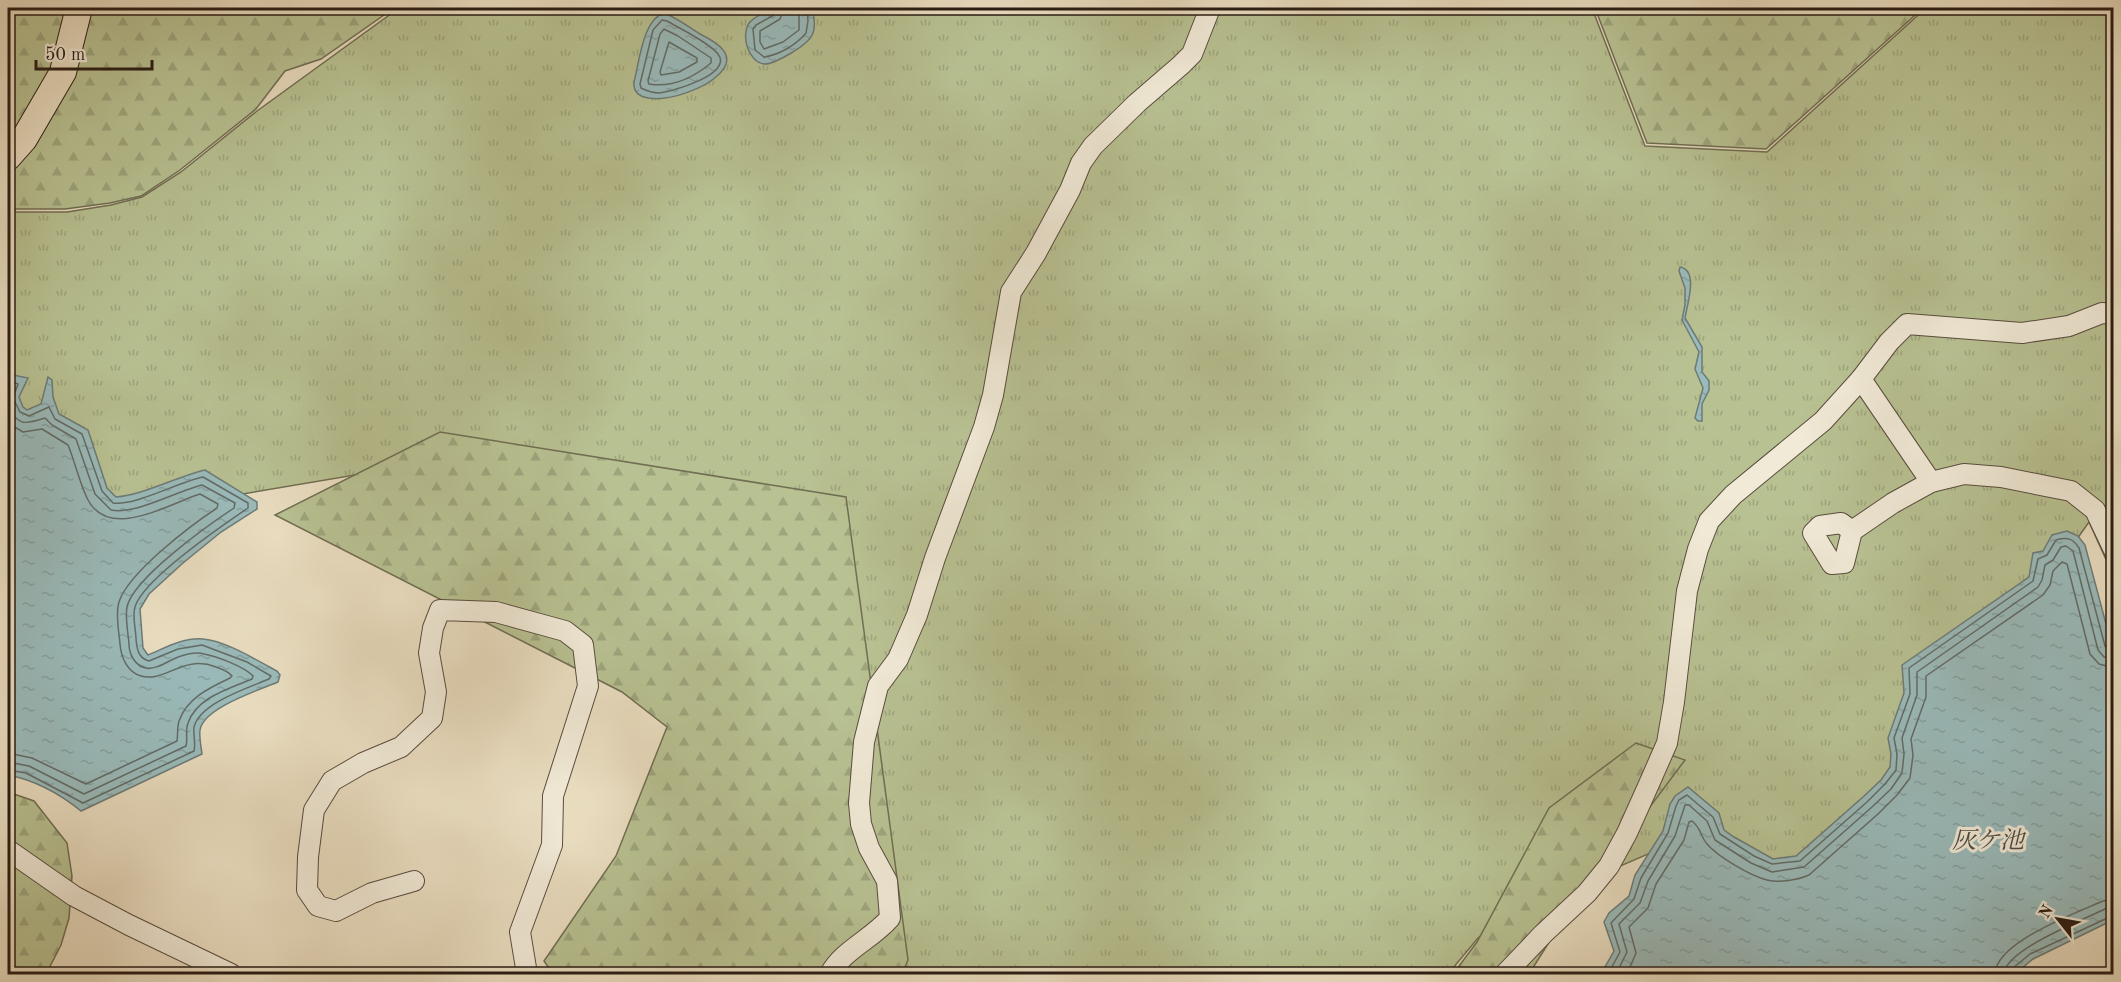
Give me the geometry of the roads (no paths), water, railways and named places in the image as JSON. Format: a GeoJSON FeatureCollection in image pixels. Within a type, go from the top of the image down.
{"type":"FeatureCollection","features":[{"type":"Feature","properties":{"kind":"main road"},"geometry":{"type":"LineString","coordinates":[[8,157],[24,139],[63,72],[79,8]]}},
{"type":"Feature","properties":{"kind":"street"},"geometry":{"type":"LineString","coordinates":[[830,975],[836,962],[879,930],[890,918],[886,881],[869,848],[861,824],[859,793],[864,742],[878,686],[898,659],[914,623],[934,558],[984,427],[993,395],[1011,292],[1042,243],[1070,190],[1081,163],[1093,146],[1137,102],[1192,54],[1210,8]]}},
{"type":"Feature","properties":{"kind":"street"},"geometry":{"type":"LineString","coordinates":[[1505,975],[1543,934],[1587,893],[1609,866],[1649,784],[1667,743],[1687,591],[1698,549],[1709,520],[1733,495],[1823,421],[1861,379],[1889,342],[1907,324],[2022,333],[2069,326],[2102,313],[2114,314]]}},
{"type":"Feature","properties":{"kind":"street"},"geometry":{"type":"LineString","coordinates":[[1861,379],[1931,482]]}},
{"type":"Feature","properties":{"kind":"street"},"geometry":{"type":"LineString","coordinates":[[1852,531],[1893,503],[1931,482],[1964,474],[2001,477],[2071,490],[2096,510],[2114,550]]}},
{"type":"Feature","properties":{"kind":"street"},"geometry":{"type":"LineString","coordinates":[[414,881],[372,893],[336,911],[318,906],[307,890],[308,857],[314,810],[332,781],[363,763],[401,747],[432,718],[436,692],[429,653],[433,628],[440,610],[496,612],[565,630],[583,645],[588,686],[553,796],[552,845],[520,932],[527,975]]}},
{"type":"Feature","properties":{"kind":"street"},"geometry":{"type":"LineString","coordinates":[[8,850],[74,896],[129,926],[231,975]]}},
{"type":"Feature","properties":{"kind":"water"},"geometry":{"type":"Polygon","coordinates":[[[774,8],[812,8],[814,29],[809,39],[798,49],[776,61],[765,64],[754,59],[750,53],[746,33],[752,20],[774,8]]]}},
{"type":"Feature","properties":{"kind":"water"},"geometry":{"type":"Polygon","coordinates":[[[664,13],[716,43],[723,50],[726,62],[720,74],[687,93],[667,98],[650,98],[638,93],[634,82],[647,32],[657,17],[664,13]]]}},
{"type":"Feature","properties":{"kind":"water"},"geometry":{"type":"Polygon","coordinates":[[[1680,267],[1689,274],[1690,281],[1685,318],[1702,347],[1702,372],[1709,381],[1709,390],[1702,404],[1702,421],[1695,418],[1703,388],[1695,369],[1699,352],[1682,320],[1685,288],[1679,271],[1680,267]]]}},
{"type":"Feature","properties":{"kind":"water"},"geometry":{"type":"Polygon","coordinates":[[[8,374],[28,378],[19,397],[23,407],[27,410],[41,404],[48,377],[52,380],[53,397],[59,414],[88,430],[107,488],[116,497],[137,493],[205,470],[257,502],[257,509],[221,532],[149,594],[140,609],[143,648],[148,655],[189,640],[212,640],[277,671],[280,675],[278,682],[233,701],[211,714],[203,722],[200,730],[202,754],[81,811],[46,788],[8,775],[8,374]]]}},
{"type":"Feature","properties":{"kind":"water","name":"灰ケ池"},"geometry":{"type":"Polygon","coordinates":[[[2067,531],[2078,536],[2085,545],[2113,650],[2113,920],[2033,959],[2015,974],[1601,974],[1614,951],[1604,922],[1609,913],[1629,896],[1635,875],[1663,831],[1670,804],[1675,796],[1688,787],[1719,813],[1724,830],[1734,837],[1773,859],[1796,856],[1881,780],[1890,767],[1891,754],[1888,738],[1904,693],[1902,665],[2029,577],[2033,553],[2043,551],[2052,535],[2067,531]]]}}]}
